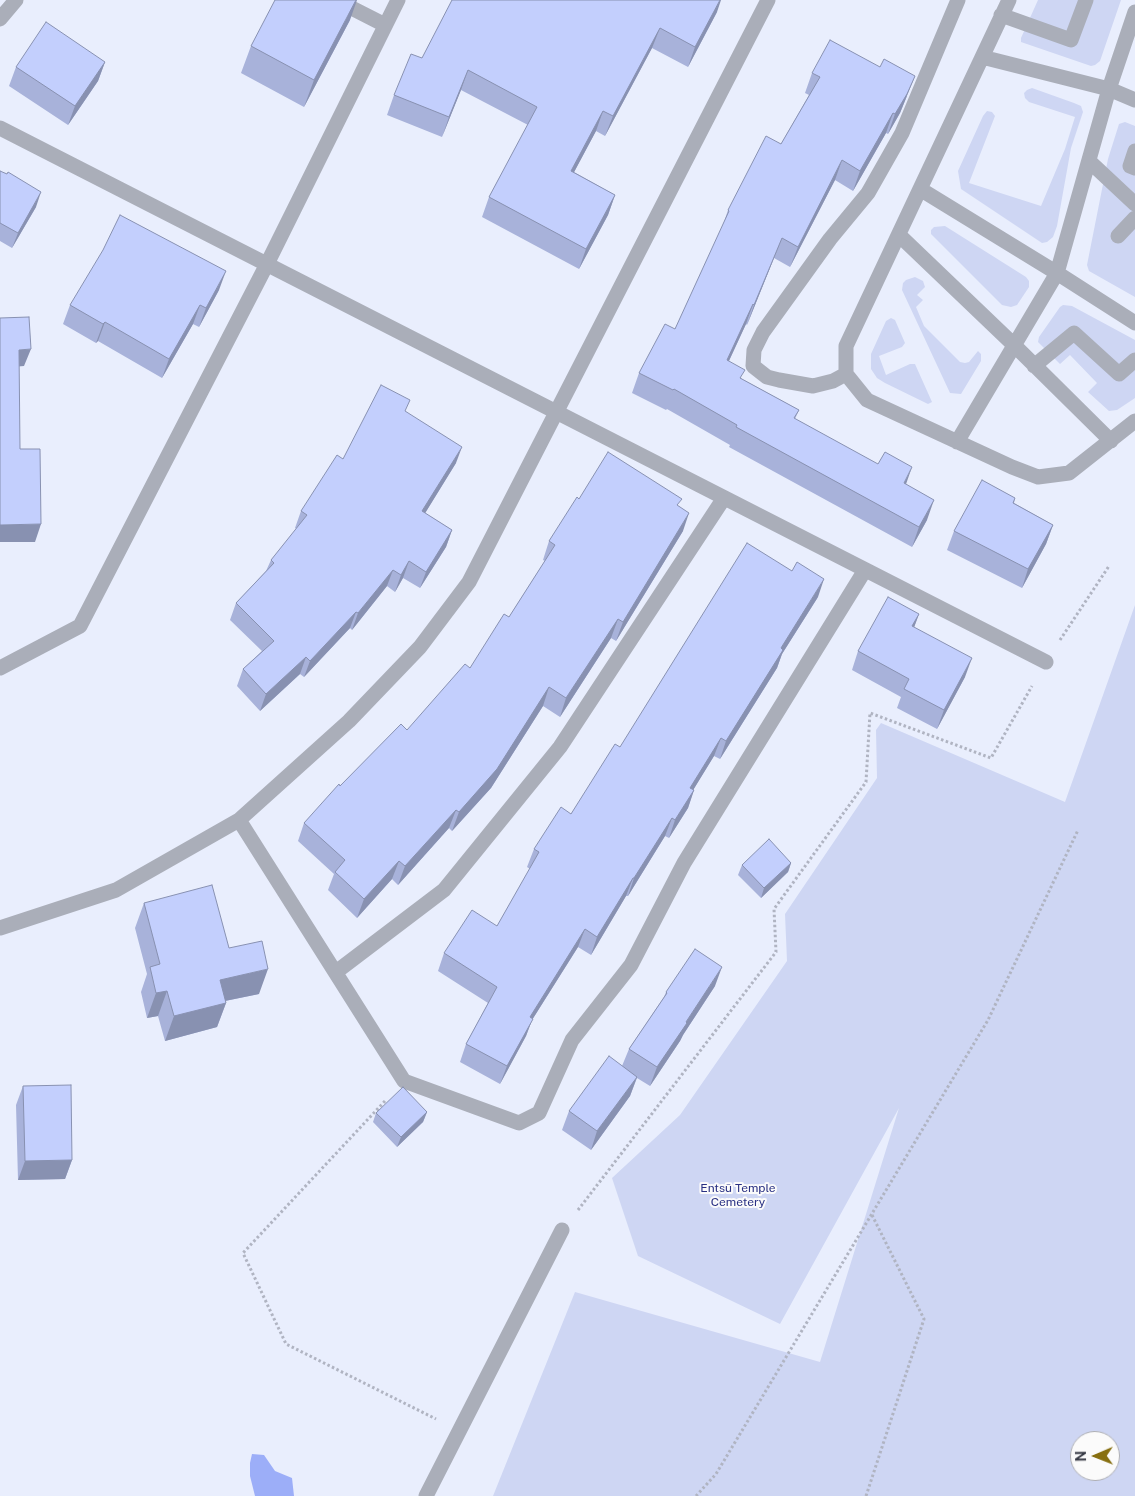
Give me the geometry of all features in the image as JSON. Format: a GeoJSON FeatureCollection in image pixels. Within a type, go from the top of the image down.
{"type":"FeatureCollection","features":[{"type":"Feature","properties":{"kind":"street"},"geometry":{"type":"LineString","coordinates":[[0,19],[16,0]]}},
{"type":"Feature","properties":{"kind":"street"},"geometry":{"type":"LineString","coordinates":[[336,0],[385,25]]}},
{"type":"Feature","properties":{"kind":"street"},"geometry":{"type":"LineString","coordinates":[[0,668],[80,626],[267,264],[398,0]]}},
{"type":"Feature","properties":{"kind":"street"},"geometry":{"type":"LineString","coordinates":[[0,928],[116,890],[239,820],[350,721],[420,647],[469,582],[768,0]]}},
{"type":"Feature","properties":{"kind":"street"},"geometry":{"type":"LineString","coordinates":[[846,374],[833,381],[813,386],[767,377],[753,366],[754,350],[763,332],[790,292],[868,192],[902,133],[958,0]]}},
{"type":"Feature","properties":{"kind":"street"},"geometry":{"type":"LineString","coordinates":[[1009,0],[846,346],[846,374],[867,400],[1012,467],[1038,477],[1069,473],[1135,421]]}},
{"type":"Feature","properties":{"kind":"street"},"geometry":{"type":"LineString","coordinates":[[1002,15],[1071,40],[1086,0]]}},
{"type":"Feature","properties":{"kind":"street"},"geometry":{"type":"LineString","coordinates":[[957,442],[1058,273],[1109,89],[1135,15]]}},
{"type":"Feature","properties":{"kind":"street"},"geometry":{"type":"LineString","coordinates":[[982,57],[1109,89],[1135,100]]}},
{"type":"Feature","properties":{"kind":"street"},"geometry":{"type":"LineString","coordinates":[[0,128],[1046,662]]}},
{"type":"Feature","properties":{"kind":"street"},"geometry":{"type":"LineString","coordinates":[[1135,151],[1130,166],[1135,168]]}},
{"type":"Feature","properties":{"kind":"street"},"geometry":{"type":"LineString","coordinates":[[1089,161],[1135,204]]}},
{"type":"Feature","properties":{"kind":"street"},"geometry":{"type":"LineString","coordinates":[[920,188],[1135,323]]}},
{"type":"Feature","properties":{"kind":"street"},"geometry":{"type":"LineString","coordinates":[[1118,236],[1135,218]]}},
{"type":"Feature","properties":{"kind":"street"},"geometry":{"type":"LineString","coordinates":[[898,235],[1015,346],[1111,441]]}},
{"type":"Feature","properties":{"kind":"street"},"geometry":{"type":"LineString","coordinates":[[1034,366],[1074,333],[1119,374],[1135,360]]}},
{"type":"Feature","properties":{"kind":"street"},"geometry":{"type":"LineString","coordinates":[[336,972],[444,890],[560,747],[724,498]]}},
{"type":"Feature","properties":{"kind":"street"},"geometry":{"type":"LineString","coordinates":[[239,820],[404,1081],[519,1123],[539,1113],[572,1040],[631,965],[684,863],[866,570]]}},
{"type":"Feature","properties":{"kind":"street"},"geometry":{"type":"LineString","coordinates":[[426,1496],[562,1230]]}},
{"type":"Feature","properties":{"kind":"path"},"geometry":{"type":"LineString","coordinates":[[562,1230],[776,952],[774,909],[866,782],[870,713],[991,758],[1046,662],[1109,566]]}},
{"type":"Feature","properties":{"kind":"path"},"geometry":{"type":"LineString","coordinates":[[696,1496],[716,1474],[988,1020],[1078,830]]}},
{"type":"Feature","properties":{"kind":"path"},"geometry":{"type":"LineString","coordinates":[[404,1081],[243,1252],[286,1344],[459,1430]]}},
{"type":"Feature","properties":{"kind":"path"},"geometry":{"type":"LineString","coordinates":[[866,1496],[924,1319],[872,1214]]}},
{"type":"Feature","properties":{"kind":"green space"},"geometry":{"type":"Polygon","coordinates":[[[1038,0],[1121,0],[1100,61],[1091,66],[1021,42],[1021,38],[1038,0]]]}},
{"type":"Feature","properties":{"kind":"green space"},"geometry":{"type":"Polygon","coordinates":[[[1032,88],[1081,106],[1083,112],[1071,148],[1057,226],[1053,237],[1047,242],[1042,243],[961,189],[958,171],[983,116],[987,111],[992,112],[995,116],[969,183],[1041,206],[1065,149],[1075,117],[1029,102],[1025,98],[1024,93],[1032,88]]]}},
{"type":"Feature","properties":{"kind":"green space"},"geometry":{"type":"Polygon","coordinates":[[[1125,122],[1135,126],[1135,297],[1089,271],[1087,265],[1108,159],[1119,124],[1125,122]]]}},
{"type":"Feature","properties":{"kind":"green space"},"geometry":{"type":"Polygon","coordinates":[[[945,226],[1026,277],[1029,281],[1029,287],[1017,305],[1011,307],[1002,305],[931,234],[931,230],[934,227],[945,226]]]}},
{"type":"Feature","properties":{"kind":"green space"},"geometry":{"type":"Polygon","coordinates":[[[915,277],[923,281],[925,287],[917,295],[923,300],[916,307],[924,326],[960,362],[969,362],[978,351],[981,354],[981,361],[961,394],[950,393],[902,290],[903,283],[906,280],[915,277]]]}},
{"type":"Feature","properties":{"kind":"green space"},"geometry":{"type":"Polygon","coordinates":[[[1063,305],[1072,306],[1135,340],[1135,398],[1117,410],[1109,411],[1088,392],[1097,383],[1070,355],[1060,364],[1038,342],[1039,337],[1063,305]]]}},
{"type":"Feature","properties":{"kind":"green space"},"geometry":{"type":"Polygon","coordinates":[[[891,318],[895,320],[905,343],[902,347],[879,356],[886,375],[910,364],[915,364],[932,402],[928,404],[885,383],[877,378],[871,369],[871,354],[886,321],[891,318]]]}},
{"type":"Feature","properties":{"kind":"green space","name":"Entsū Temple Cemetery"},"geometry":{"type":"Polygon","coordinates":[[[1135,605],[1135,1496],[493,1496],[575,1292],[820,1362],[899,1108],[780,1324],[638,1256],[612,1178],[680,1115],[787,961],[785,914],[877,778],[876,730],[881,723],[1065,802],[1135,605]]]}},
{"type":"Feature","properties":{"kind":"water"},"geometry":{"type":"Polygon","coordinates":[[[252,1454],[264,1455],[275,1471],[292,1478],[294,1496],[255,1496],[250,1476],[252,1454]]]}},
{"type":"Feature","properties":{"kind":"building"},"geometry":{"type":"Polygon","coordinates":[[[275,0],[356,0],[314,80],[251,46],[275,0]]]}},
{"type":"Feature","properties":{"kind":"building"},"geometry":{"type":"Polygon","coordinates":[[[452,0],[720,0],[695,47],[660,28],[613,116],[603,111],[571,171],[615,195],[586,249],[489,197],[537,107],[468,70],[449,117],[394,95],[411,54],[422,58],[452,0]]]}},
{"type":"Feature","properties":{"kind":"building"},"geometry":{"type":"Polygon","coordinates":[[[46,22],[105,62],[75,106],[16,67],[46,22]]]}},
{"type":"Feature","properties":{"kind":"building"},"geometry":{"type":"Polygon","coordinates":[[[830,40],[880,67],[884,59],[915,76],[907,94],[895,114],[893,113],[860,171],[842,160],[798,247],[782,238],[754,305],[727,360],[745,370],[740,378],[799,410],[794,418],[878,464],[885,452],[912,467],[904,483],[934,500],[919,527],[736,427],[737,425],[674,389],[639,373],[665,324],[675,329],[728,210],[766,136],[781,144],[820,77],[812,73],[830,40]]]}},
{"type":"Feature","properties":{"kind":"building"},"geometry":{"type":"Polygon","coordinates":[[[0,171],[7,174],[8,172],[41,192],[18,233],[0,223],[0,171]]]}},
{"type":"Feature","properties":{"kind":"building"},"geometry":{"type":"Polygon","coordinates":[[[120,215],[226,271],[206,308],[200,305],[169,359],[105,322],[103,324],[70,305],[103,250],[120,215]]]}},
{"type":"Feature","properties":{"kind":"building"},"geometry":{"type":"Polygon","coordinates":[[[29,317],[31,349],[19,350],[20,449],[40,449],[41,524],[0,525],[0,318],[29,317]]]}},
{"type":"Feature","properties":{"kind":"building"},"geometry":{"type":"Polygon","coordinates":[[[381,385],[410,400],[405,411],[462,447],[422,511],[452,530],[426,572],[409,561],[401,575],[393,570],[358,613],[356,612],[310,661],[306,657],[266,694],[243,669],[274,641],[236,603],[274,563],[271,560],[307,515],[301,511],[337,455],[343,459],[381,385]]]}},
{"type":"Feature","properties":{"kind":"building"},"geometry":{"type":"Polygon","coordinates":[[[608,452],[682,499],[677,505],[689,513],[623,622],[618,619],[566,698],[549,687],[497,769],[459,812],[456,810],[405,866],[399,861],[364,899],[335,872],[345,860],[304,823],[339,784],[340,786],[401,724],[407,730],[465,664],[470,668],[504,614],[509,617],[555,545],[549,541],[577,497],[579,499],[608,452]]]}},
{"type":"Feature","properties":{"kind":"building"},"geometry":{"type":"Polygon","coordinates":[[[982,480],[1015,498],[1013,503],[1053,525],[1028,569],[954,531],[982,480]]]}},
{"type":"Feature","properties":{"kind":"building"},"geometry":{"type":"Polygon","coordinates":[[[747,543],[792,571],[797,562],[824,579],[781,648],[783,650],[726,741],[721,738],[690,788],[694,790],[675,820],[672,818],[597,937],[585,929],[530,1017],[533,1019],[507,1066],[466,1044],[497,987],[444,953],[472,910],[497,926],[539,852],[534,849],[561,807],[571,814],[615,744],[620,747],[747,543]]]}},
{"type":"Feature","properties":{"kind":"building"},"geometry":{"type":"Polygon","coordinates":[[[888,597],[919,614],[912,626],[972,658],[944,710],[904,689],[909,679],[858,651],[888,597]]]}},
{"type":"Feature","properties":{"kind":"building"},"geometry":{"type":"Polygon","coordinates":[[[769,839],[791,863],[764,888],[742,865],[769,839]]]}},
{"type":"Feature","properties":{"kind":"building"},"geometry":{"type":"Polygon","coordinates":[[[212,885],[229,948],[262,941],[268,969],[220,980],[226,1003],[174,1016],[167,991],[156,993],[150,967],[160,964],[144,903],[212,885]]]}},
{"type":"Feature","properties":{"kind":"building"},"geometry":{"type":"Polygon","coordinates":[[[695,949],[722,967],[657,1067],[629,1049],[695,949]]]}},
{"type":"Feature","properties":{"kind":"building"},"geometry":{"type":"Polygon","coordinates":[[[609,1056],[637,1077],[597,1131],[569,1111],[609,1056]]]}},
{"type":"Feature","properties":{"kind":"building"},"geometry":{"type":"Polygon","coordinates":[[[71,1085],[72,1160],[25,1161],[23,1086],[71,1085]]]}},
{"type":"Feature","properties":{"kind":"building"},"geometry":{"type":"Polygon","coordinates":[[[403,1087],[427,1112],[401,1137],[376,1113],[403,1087]]]}}]}
